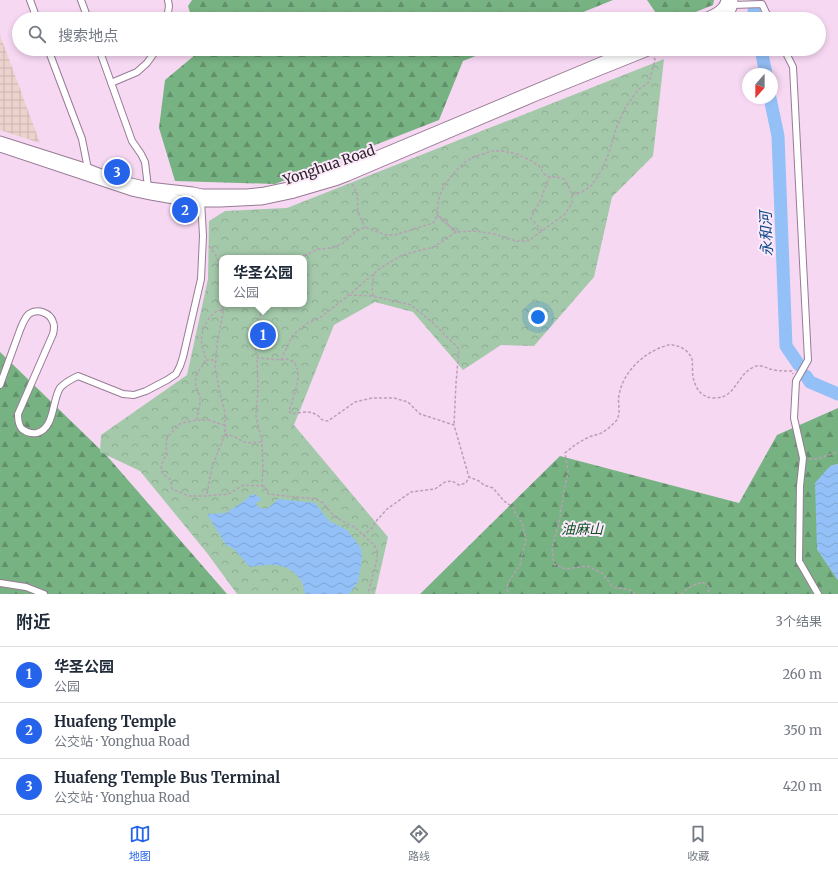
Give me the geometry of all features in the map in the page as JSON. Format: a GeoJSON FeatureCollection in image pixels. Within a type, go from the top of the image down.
{"type":"FeatureCollection","features":[{"type":"Feature","properties":{"kind":"street"},"geometry":{"type":"LineString","coordinates":[[30,0],[34,12]]}},
{"type":"Feature","properties":{"kind":"street"},"geometry":{"type":"LineString","coordinates":[[81,0],[85,12]]}},
{"type":"Feature","properties":{"kind":"street"},"geometry":{"type":"LineString","coordinates":[[168,0],[169,12]]}},
{"type":"Feature","properties":{"kind":"street"},"geometry":{"type":"LineString","coordinates":[[730,2],[730,12]]}},
{"type":"Feature","properties":{"kind":"street"},"geometry":{"type":"LineString","coordinates":[[717,12],[730,2],[762,4],[766,12]]}},
{"type":"Feature","properties":{"kind":"street"},"geometry":{"type":"LineString","coordinates":[[51,56],[82,139],[88,169]]}},
{"type":"Feature","properties":{"kind":"street"},"geometry":{"type":"LineString","coordinates":[[101,56],[132,141],[145,162],[148,187]]}},
{"type":"Feature","properties":{"kind":"street"},"geometry":{"type":"LineString","coordinates":[[111,83],[137,72],[152,56]]}},
{"type":"Feature","properties":{"kind":"street","name":"Yonghua Road"},"geometry":{"type":"LineString","coordinates":[[0,147],[132,191],[174,199],[264,192],[303,184],[353,166],[615,56]]}},
{"type":"Feature","properties":{"kind":"street","name":"Yonghua Road"},"geometry":{"type":"LineString","coordinates":[[0,141],[88,169],[114,179],[148,187],[194,192],[202,198],[242,201],[277,197],[313,188],[348,176],[536,96],[637,56]]}},
{"type":"Feature","properties":{"kind":"street"},"geometry":{"type":"LineString","coordinates":[[788,56],[793,67],[808,360],[796,381],[794,418],[804,458],[800,486],[799,560],[818,594]]}},
{"type":"Feature","properties":{"kind":"street"},"geometry":{"type":"LineString","coordinates":[[0,385],[24,322],[29,314],[40,311],[50,317],[54,328],[53,334],[18,414],[19,424],[27,432],[39,432],[44,428],[49,421],[59,389],[71,379],[78,376],[123,394],[134,395],[146,391],[176,374],[183,357],[201,279],[203,236],[202,198]]}},
{"type":"Feature","properties":{"kind":"street"},"geometry":{"type":"LineString","coordinates":[[0,583],[26,587],[44,594]]}},
{"type":"Feature","properties":{"kind":"path"},"geometry":{"type":"LineString","coordinates":[[572,195],[582,192],[592,185],[604,168],[625,108],[638,90],[649,82],[655,60],[654,56]]}},
{"type":"Feature","properties":{"kind":"path"},"geometry":{"type":"LineString","coordinates":[[281,360],[292,336],[306,324],[321,317],[379,269],[402,255],[434,247],[456,232],[476,231],[495,234],[516,241],[528,241],[565,214],[572,203],[572,195],[564,179],[549,177],[544,174],[539,166],[517,154],[503,151],[492,151],[465,162],[453,174],[444,186],[440,195],[437,215],[433,223],[395,234],[386,235],[365,227],[358,210],[356,193],[348,176]]}},
{"type":"Feature","properties":{"kind":"path"},"geometry":{"type":"LineString","coordinates":[[542,231],[531,218],[542,200],[549,177]]}},
{"type":"Feature","properties":{"kind":"path"},"geometry":{"type":"LineString","coordinates":[[437,215],[456,232]]}},
{"type":"Feature","properties":{"kind":"path"},"geometry":{"type":"LineString","coordinates":[[305,255],[318,249],[331,248],[342,244],[355,232],[365,227]]}},
{"type":"Feature","properties":{"kind":"path"},"geometry":{"type":"LineString","coordinates":[[203,236],[217,258],[219,267]]}},
{"type":"Feature","properties":{"kind":"path"},"geometry":{"type":"LineString","coordinates":[[373,296],[372,286],[374,273]]}},
{"type":"Feature","properties":{"kind":"path"},"geometry":{"type":"LineString","coordinates":[[349,295],[373,296],[410,305],[432,322],[458,348],[454,425],[469,477],[466,483],[460,485],[452,481],[445,482],[435,490],[411,492],[387,509],[372,528],[363,536]]}},
{"type":"Feature","properties":{"kind":"path"},"geometry":{"type":"LineString","coordinates":[[262,486],[262,442],[256,416],[258,390],[257,358],[254,340],[263,307]]}},
{"type":"Feature","properties":{"kind":"path"},"geometry":{"type":"LineString","coordinates":[[197,420],[200,397],[195,380],[196,375],[205,360],[201,334],[208,319],[214,312],[223,310],[215,368],[225,413],[225,434],[212,467],[207,494]]}},
{"type":"Feature","properties":{"kind":"path"},"geometry":{"type":"LineString","coordinates":[[635,594],[630,590],[614,587],[602,573],[586,566],[566,569],[554,564],[552,548],[559,523],[568,472],[565,453],[588,437],[601,433],[617,420],[620,410],[618,397],[627,374],[641,358],[670,344],[676,345],[685,350],[692,359],[693,378],[698,391],[707,397],[716,398],[730,393],[743,374],[754,366],[762,365],[772,370],[792,371],[796,381]]}},
{"type":"Feature","properties":{"kind":"path"},"geometry":{"type":"LineString","coordinates":[[257,358],[287,359],[294,362],[297,368],[298,380],[289,411],[292,414],[306,412],[315,414],[322,421],[328,421],[355,402],[372,398],[394,398],[408,402],[420,414],[454,425]]}},
{"type":"Feature","properties":{"kind":"path"},"geometry":{"type":"LineString","coordinates":[[205,360],[216,360]]}},
{"type":"Feature","properties":{"kind":"path"},"geometry":{"type":"LineString","coordinates":[[225,424],[208,420],[197,420],[182,423],[178,425],[167,438],[166,446],[168,455],[164,458],[162,470],[164,476],[170,479],[172,490],[189,496],[206,496],[228,494],[244,485],[262,486],[266,487],[268,494],[316,499],[323,503],[335,517],[354,526],[372,543],[377,550],[377,559],[368,594]]}},
{"type":"Feature","properties":{"kind":"path"},"geometry":{"type":"LineString","coordinates":[[225,434],[234,436],[244,442],[262,442]]}},
{"type":"Feature","properties":{"kind":"path"},"geometry":{"type":"LineString","coordinates":[[804,458],[816,459],[838,452]]}},
{"type":"Feature","properties":{"kind":"path"},"geometry":{"type":"LineString","coordinates":[[469,477],[492,488],[504,501],[513,506],[516,514],[523,524],[526,542],[520,565],[508,583],[507,590],[509,594]]}},
{"type":"Feature","properties":{"kind":"path"},"geometry":{"type":"LineString","coordinates":[[681,594],[691,586],[702,582],[708,586],[709,594]]}},
{"type":"Feature","properties":{"kind":"shaded area"},"geometry":{"type":"Polygon","coordinates":[[[0,35],[40,143],[0,130],[0,35]]]}},
{"type":"Feature","properties":{"kind":"green space"},"geometry":{"type":"Polygon","coordinates":[[[192,0],[613,0],[583,12],[190,12],[188,6],[192,0]]]}},
{"type":"Feature","properties":{"kind":"green space"},"geometry":{"type":"Polygon","coordinates":[[[647,0],[714,0],[713,5],[696,12],[655,12],[647,0]]]}},
{"type":"Feature","properties":{"kind":"green space"},"geometry":{"type":"Polygon","coordinates":[[[194,56],[476,56],[463,61],[439,120],[275,184],[175,181],[159,128],[165,80],[194,56]]]}},
{"type":"Feature","properties":{"kind":"green space"},"geometry":{"type":"Polygon","coordinates":[[[664,59],[653,156],[612,197],[594,277],[534,346],[501,345],[463,370],[413,312],[375,302],[334,325],[294,425],[388,537],[375,594],[237,594],[207,553],[140,471],[100,452],[101,435],[187,375],[208,279],[209,221],[225,211],[287,208],[664,59]]]}},
{"type":"Feature","properties":{"kind":"green space"},"geometry":{"type":"Polygon","coordinates":[[[0,352],[107,456],[227,594],[0,594],[0,352]]]}},
{"type":"Feature","properties":{"kind":"green space","name":"油麻山"},"geometry":{"type":"Polygon","coordinates":[[[838,408],[838,464],[830,466],[817,549],[838,580],[838,594],[420,594],[560,456],[739,503],[777,435],[838,408]]]}},
{"type":"Feature","properties":{"kind":"water"},"geometry":{"type":"Polygon","coordinates":[[[838,464],[838,580],[817,549],[815,483],[830,466],[838,464]]]}},
{"type":"Feature","properties":{"kind":"water"},"geometry":{"type":"Polygon","coordinates":[[[252,494],[261,498],[261,501],[256,502],[257,506],[267,509],[278,499],[315,503],[329,521],[347,530],[361,548],[362,559],[358,582],[349,594],[305,594],[301,581],[295,573],[289,569],[277,565],[250,567],[234,549],[226,545],[207,514],[226,513],[252,494]]]}},
{"type":"Feature","properties":{"kind":"waterway","name":"永和河"},"geometry":{"type":"LineString","coordinates":[[762,56],[765,68]]}},
{"type":"Feature","properties":{"kind":"waterway","name":"永和河"},"geometry":{"type":"LineString","coordinates":[[771,104],[778,136],[786,346],[799,365]]}},
{"type":"Feature","properties":{"kind":"waterway","name":"永和河"},"geometry":{"type":"LineString","coordinates":[[806,376],[810,382],[838,394]]}},
{"type":"Feature","properties":{"kind":"place","name":"Huafeng Temple Bus Terminal"},"geometry":{"type":"Point","coordinates":[117,172]}},
{"type":"Feature","properties":{"kind":"place","name":"Huafeng Temple"},"geometry":{"type":"Point","coordinates":[185,210]}},
{"type":"Feature","properties":{"kind":"place","name":"华圣公园"},"geometry":{"type":"Point","coordinates":[263,335]}}]}
